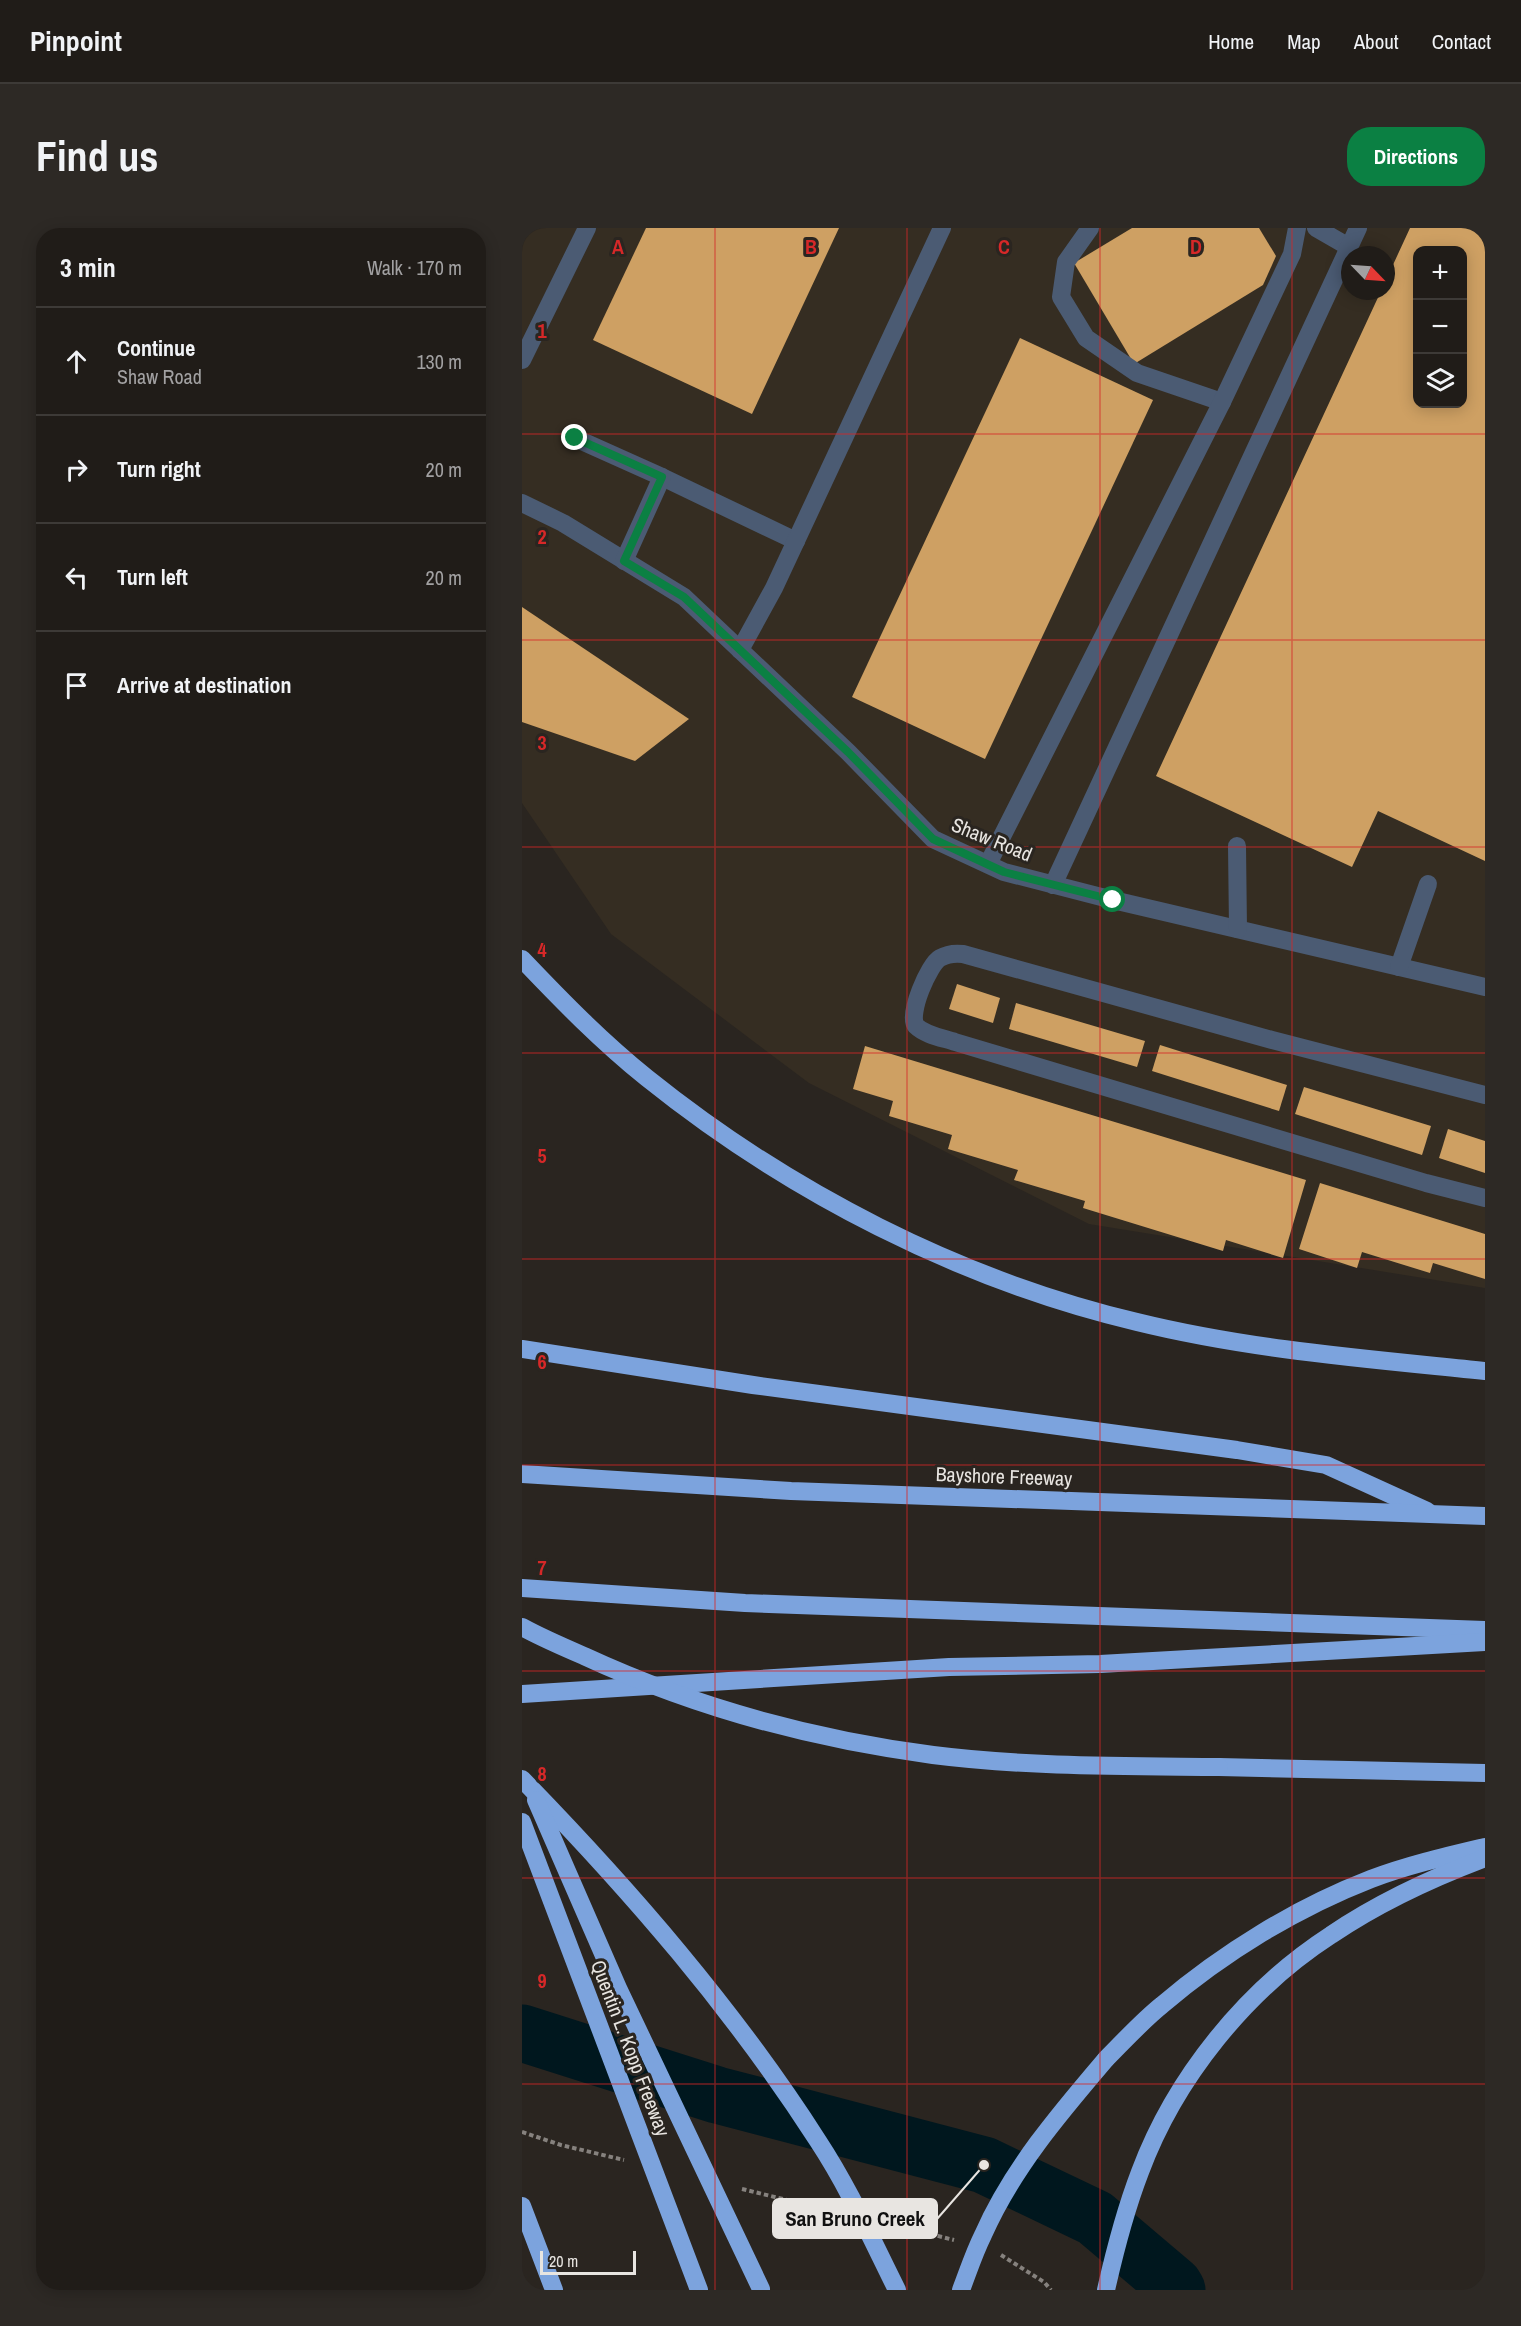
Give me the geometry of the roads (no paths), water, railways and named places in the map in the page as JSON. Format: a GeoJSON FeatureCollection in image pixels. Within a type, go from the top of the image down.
{"type":"FeatureCollection","features":[{"type":"Feature","properties":{"kind":"highway"},"geometry":{"type":"LineString","coordinates":[[522,959],[578,1017],[646,1078],[710,1125],[780,1172],[840,1206],[930,1251],[1004,1281],[1135,1322],[1208,1338],[1306,1352],[1485,1371]]}},
{"type":"Feature","properties":{"kind":"highway"},"geometry":{"type":"LineString","coordinates":[[522,1349],[753,1385],[1236,1450],[1326,1465],[1434,1514]]}},
{"type":"Feature","properties":{"kind":"highway","name":"Bayshore Freeway"},"geometry":{"type":"LineString","coordinates":[[522,1474],[791,1491],[1485,1516]]}},
{"type":"Feature","properties":{"kind":"highway"},"geometry":{"type":"LineString","coordinates":[[522,1588],[757,1604],[1485,1630]]}},
{"type":"Feature","properties":{"kind":"highway"},"geometry":{"type":"LineString","coordinates":[[522,1627],[634,1680],[725,1712],[829,1738],[933,1755],[1043,1764],[1485,1773]]}},
{"type":"Feature","properties":{"kind":"highway"},"geometry":{"type":"LineString","coordinates":[[522,1694],[949,1666],[1100,1664],[1485,1642]]}},
{"type":"Feature","properties":{"kind":"highway"},"geometry":{"type":"LineString","coordinates":[[522,1767],[618,1988],[762,2290]]}},
{"type":"Feature","properties":{"kind":"highway"},"geometry":{"type":"LineString","coordinates":[[522,1779],[630,1894],[777,2080],[820,2143],[863,2220],[897,2290]]}},
{"type":"Feature","properties":{"kind":"highway","name":"Quentin L. Kopp Freeway"},"geometry":{"type":"LineString","coordinates":[[522,1822],[699,2290]]}},
{"type":"Feature","properties":{"kind":"highway"},"geometry":{"type":"LineString","coordinates":[[960,2290],[983,2233],[1016,2175],[1056,2118],[1106,2059],[1162,2005],[1228,1956],[1294,1915],[1371,1879],[1432,1859],[1485,1847]]}},
{"type":"Feature","properties":{"kind":"highway"},"geometry":{"type":"LineString","coordinates":[[1106,2290],[1120,2229],[1137,2180],[1170,2107],[1205,2055],[1242,2011],[1281,1972],[1330,1935],[1443,1874],[1485,1858]]}},
{"type":"Feature","properties":{"kind":"highway"},"geometry":{"type":"LineString","coordinates":[[522,2206],[554,2290]]}},
{"type":"Feature","properties":{"kind":"street"},"geometry":{"type":"LineString","coordinates":[[522,360],[587,228]]}},
{"type":"Feature","properties":{"kind":"street"},"geometry":{"type":"LineString","coordinates":[[740,650],[774,588],[942,228]]}},
{"type":"Feature","properties":{"kind":"street"},"geometry":{"type":"LineString","coordinates":[[1090,228],[1066,262],[1061,297],[1086,338],[1137,373],[1222,402]]}},
{"type":"Feature","properties":{"kind":"street"},"geometry":{"type":"LineString","coordinates":[[988,864],[1222,402],[1292,254],[1297,228]]}},
{"type":"Feature","properties":{"kind":"street"},"geometry":{"type":"LineString","coordinates":[[1316,228],[1347,246]]}},
{"type":"Feature","properties":{"kind":"street"},"geometry":{"type":"LineString","coordinates":[[1349,246],[1358,228]]}},
{"type":"Feature","properties":{"kind":"street"},"geometry":{"type":"LineString","coordinates":[[1053,885],[1341,264]]}},
{"type":"Feature","properties":{"kind":"street"},"geometry":{"type":"LineString","coordinates":[[575,438],[796,542]]}},
{"type":"Feature","properties":{"kind":"street"},"geometry":{"type":"LineString","coordinates":[[624,561],[662,477]]}},
{"type":"Feature","properties":{"kind":"street","name":"Shaw Road"},"geometry":{"type":"LineString","coordinates":[[522,503],[563,523],[684,597],[848,752],[933,839],[1004,872],[1485,987]]}},
{"type":"Feature","properties":{"kind":"street"},"geometry":{"type":"LineString","coordinates":[[1237,846],[1238,929]]}},
{"type":"Feature","properties":{"kind":"street"},"geometry":{"type":"LineString","coordinates":[[1399,967],[1428,884]]}},
{"type":"Feature","properties":{"kind":"street"},"geometry":{"type":"LineString","coordinates":[[1485,1095],[1272,1040],[963,954],[946,955],[933,964],[914,1008],[913,1020],[923,1031],[955,1042],[1426,1183],[1485,1198]]}},
{"type":"Feature","properties":{"kind":"waterway"},"geometry":{"type":"LineString","coordinates":[[522,2033],[717,2095],[984,2165],[1095,2218],[1177,2290]]}},
{"type":"Feature","properties":{"kind":"place","name":"San Bruno Creek"},"geometry":{"type":"Point","coordinates":[984,2165]}}]}
